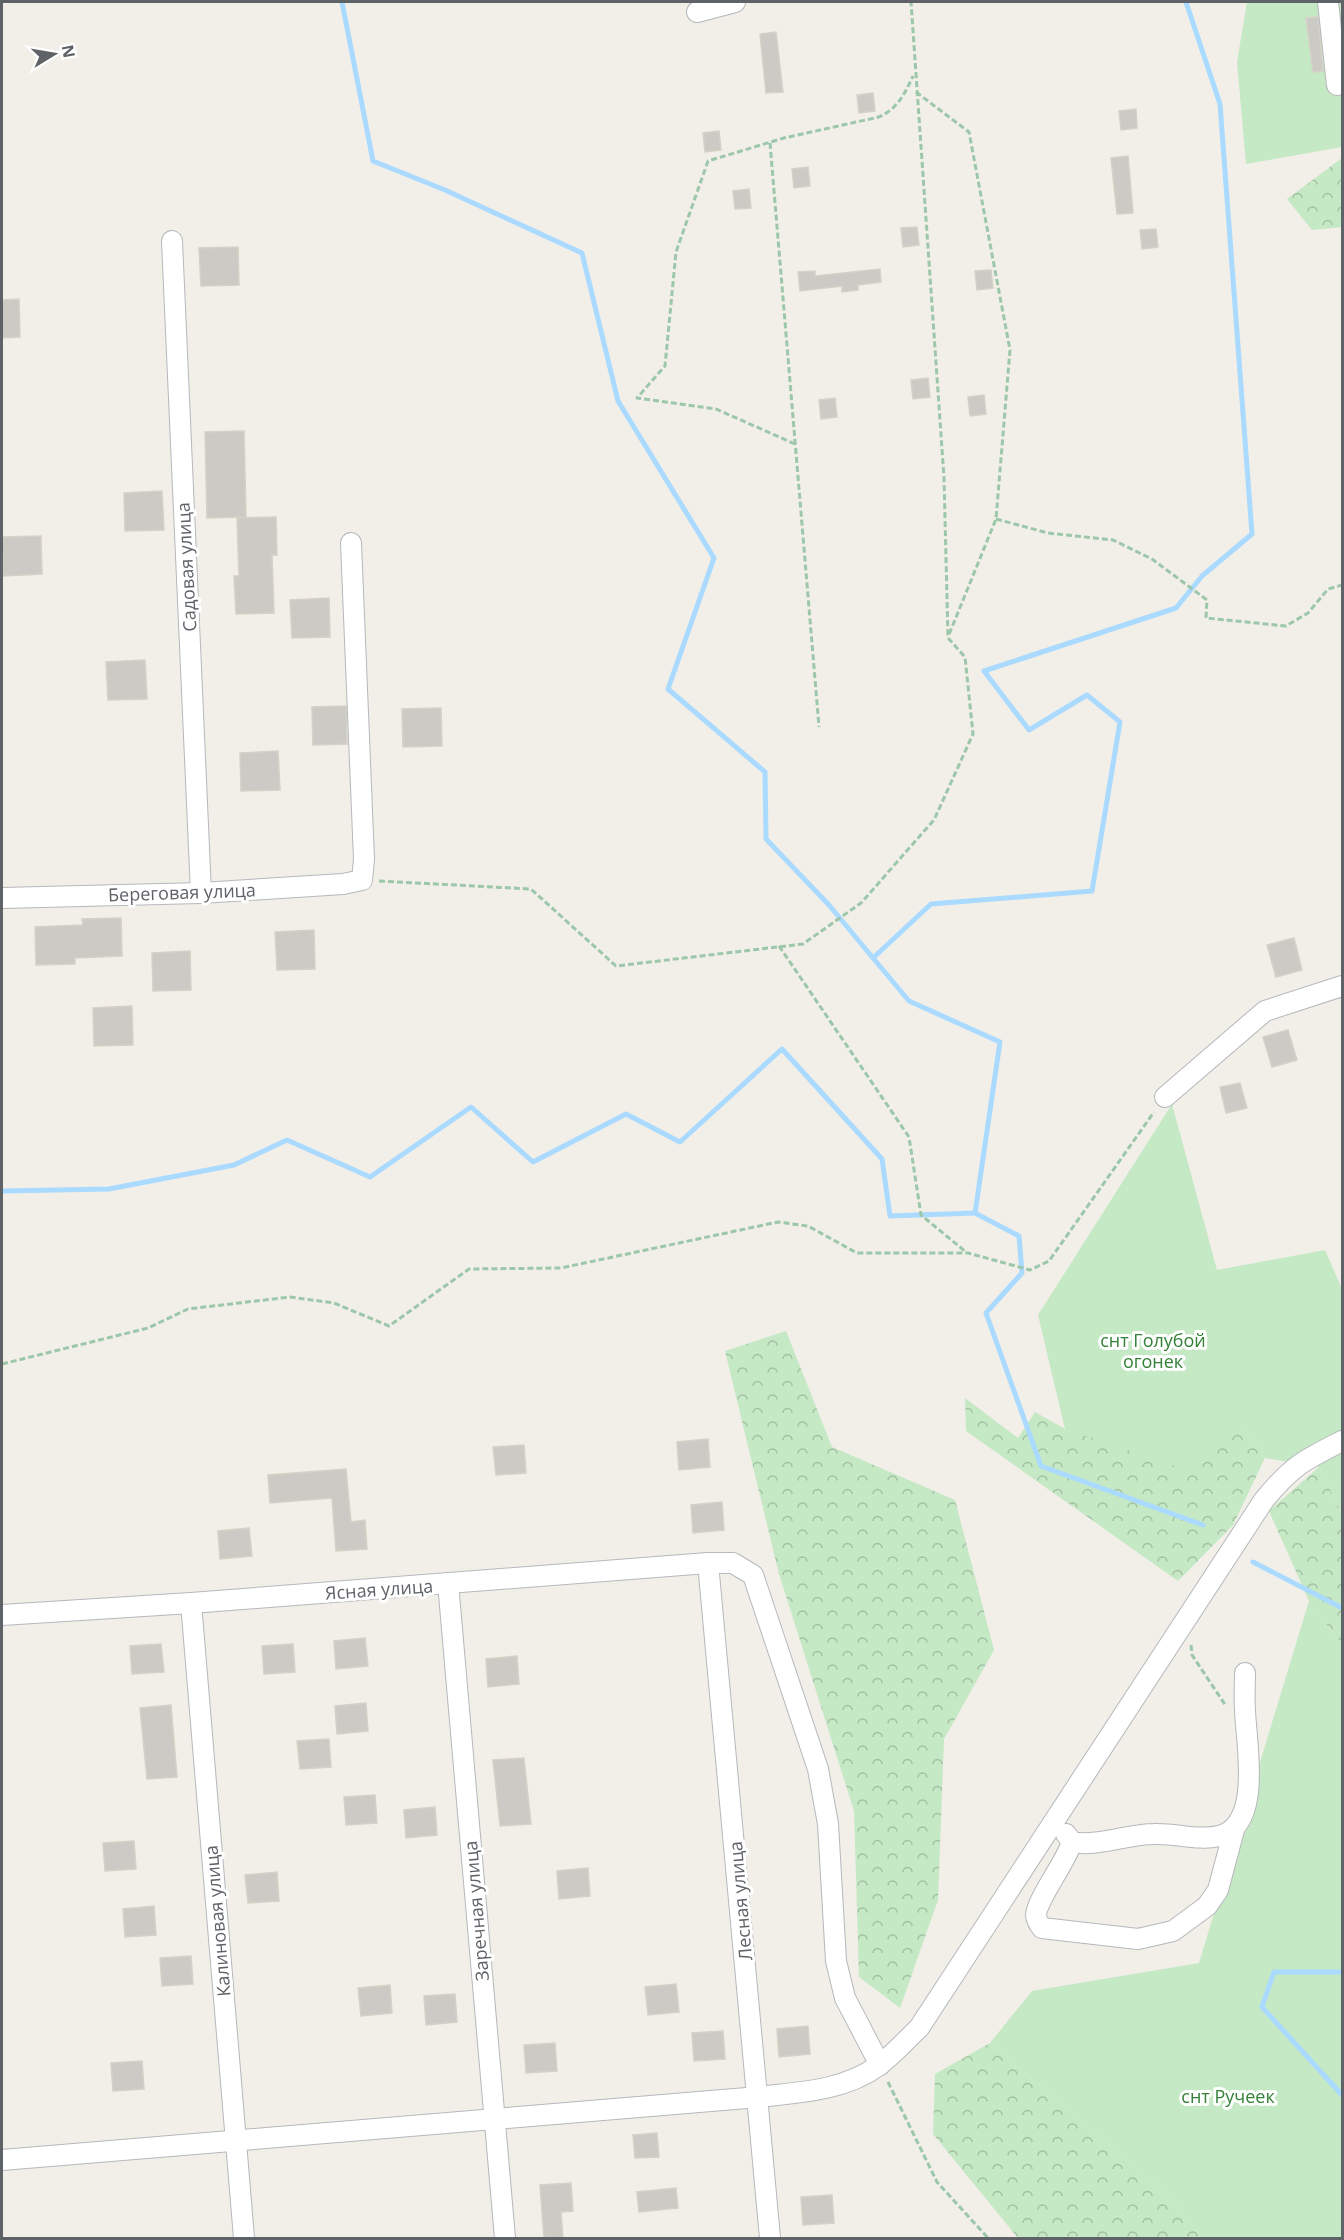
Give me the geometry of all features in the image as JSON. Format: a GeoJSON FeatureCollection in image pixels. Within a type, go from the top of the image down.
{"type":"FeatureCollection","features":[{"type":"Feature","properties":{"kind":"street"},"geometry":{"type":"LineString","coordinates":[[697,12],[735,2]]}},
{"type":"Feature","properties":{"kind":"street"},"geometry":{"type":"LineString","coordinates":[[1328,2],[1337,85]]}},
{"type":"Feature","properties":{"kind":"street","name":"Садовая улица"},"geometry":{"type":"LineString","coordinates":[[172,241],[201,893]]}},
{"type":"Feature","properties":{"kind":"street"},"geometry":{"type":"LineString","coordinates":[[351,543],[362,880]]}},
{"type":"Feature","properties":{"kind":"street","name":"Береговая улица"},"geometry":{"type":"LineString","coordinates":[[2,898],[201,893],[343,884],[362,880]]}},
{"type":"Feature","properties":{"kind":"street"},"geometry":{"type":"LineString","coordinates":[[1165,1097],[1265,1011],[1342,986]]}},
{"type":"Feature","properties":{"kind":"street"},"geometry":{"type":"LineString","coordinates":[[2,2160],[759,2097],[823,2089],[854,2080],[880,2065],[919,2028],[1264,1500],[1285,1474],[1304,1460],[1342,1442]]}},
{"type":"Feature","properties":{"kind":"street","name":"Лесная улица"},"geometry":{"type":"LineString","coordinates":[[708,1563],[759,2097],[770,2238]]}},
{"type":"Feature","properties":{"kind":"street","name":"Ясная улица"},"geometry":{"type":"LineString","coordinates":[[2,1615],[733,1563],[753,1575],[818,1769],[828,1824],[836,1961],[845,1998],[880,2065]]}},
{"type":"Feature","properties":{"kind":"street","name":"Заречная улица"},"geometry":{"type":"LineString","coordinates":[[448,1583],[505,2238]]}},
{"type":"Feature","properties":{"kind":"street","name":"Калиновая улица"},"geometry":{"type":"LineString","coordinates":[[191,1603],[243,2238]]}},
{"type":"Feature","properties":{"kind":"street"},"geometry":{"type":"LineString","coordinates":[[1072,1842],[1067,1858],[1036,1915],[1042,1928],[1138,1939],[1173,1931],[1207,1906],[1218,1890],[1234,1830],[1240,1820],[1246,1799],[1250,1766],[1245,1711],[1245,1673]]}},
{"type":"Feature","properties":{"kind":"street"},"geometry":{"type":"LineString","coordinates":[[1055,1820],[1072,1842],[1086,1844],[1122,1836],[1155,1833],[1203,1838],[1220,1836],[1234,1830]]}},
{"type":"Feature","properties":{"kind":"path"},"geometry":{"type":"LineString","coordinates":[[362,880],[531,889],[616,966],[803,945],[861,903],[934,820],[973,735],[965,657],[948,638],[944,478],[910,2]]}},
{"type":"Feature","properties":{"kind":"path"},"geometry":{"type":"LineString","coordinates":[[795,444],[716,409],[637,398],[665,366],[676,252],[708,161],[770,143],[879,117],[891,111],[902,99],[915,74]]}},
{"type":"Feature","properties":{"kind":"path"},"geometry":{"type":"LineString","coordinates":[[916,92],[969,132],[1010,350],[996,519],[948,638]]}},
{"type":"Feature","properties":{"kind":"path"},"geometry":{"type":"LineString","coordinates":[[770,143],[819,727]]}},
{"type":"Feature","properties":{"kind":"path"},"geometry":{"type":"LineString","coordinates":[[996,519],[1048,532],[1113,540],[1152,559],[1208,600],[1206,618],[1286,626],[1308,613],[1328,589],[1342,585]]}},
{"type":"Feature","properties":{"kind":"path"},"geometry":{"type":"LineString","coordinates":[[779,946],[909,1137],[921,1215],[968,1253]]}},
{"type":"Feature","properties":{"kind":"path"},"geometry":{"type":"LineString","coordinates":[[2,1364],[148,1328],[188,1309],[290,1297],[334,1304],[389,1326],[468,1269],[561,1268],[778,1222],[808,1226],[856,1253],[968,1253],[1030,1270],[1049,1261],[1165,1097]]}},
{"type":"Feature","properties":{"kind":"path"},"geometry":{"type":"LineString","coordinates":[[1193,1634],[1192,1655],[1227,1709]]}},
{"type":"Feature","properties":{"kind":"path"},"geometry":{"type":"LineString","coordinates":[[880,2065],[937,2182],[988,2238]]}},
{"type":"Feature","properties":{"kind":"green space"},"geometry":{"type":"Polygon","coordinates":[[[1247,2],[1342,2],[1342,147],[1246,164],[1237,62],[1247,2]]]}},
{"type":"Feature","properties":{"kind":"green space"},"geometry":{"type":"Polygon","coordinates":[[[1342,158],[1342,227],[1312,230],[1287,199],[1342,158]]]}},
{"type":"Feature","properties":{"kind":"green space","name":"снт Голубой огонек"},"geometry":{"type":"Polygon","coordinates":[[[1172,1104],[1217,1270],[1325,1250],[1342,1289],[1342,1513],[1319,1467],[1265,1458],[1244,1425],[1181,1468],[1065,1429],[1038,1315],[1172,1104]]]}},
{"type":"Feature","properties":{"kind":"green space"},"geometry":{"type":"Polygon","coordinates":[[[786,1331],[832,1447],[955,1500],[994,1650],[944,1739],[938,1900],[900,2008],[859,1977],[854,1811],[779,1574],[725,1351],[786,1331]]]}},
{"type":"Feature","properties":{"kind":"green space"},"geometry":{"type":"Polygon","coordinates":[[[965,1398],[1018,1438],[1035,1412],[1065,1429],[1244,1425],[1265,1458],[1233,1525],[1178,1581],[966,1431],[965,1398]]]}},
{"type":"Feature","properties":{"kind":"green space"},"geometry":{"type":"Polygon","coordinates":[[[1319,1467],[1342,1513],[1342,1645],[1309,1601],[1269,1511],[1319,1467]]]}},
{"type":"Feature","properties":{"kind":"green space","name":"снт Ручеек"},"geometry":{"type":"Polygon","coordinates":[[[1309,1601],[1342,1645],[1342,2238],[1202,2238],[1174,2201],[990,2043],[1032,1991],[1199,1963],[1309,1601]]]}},
{"type":"Feature","properties":{"kind":"green space"},"geometry":{"type":"Polygon","coordinates":[[[990,2043],[1174,2201],[1202,2238],[1018,2238],[933,2134],[935,2074],[990,2043]]]}},
{"type":"Feature","properties":{"kind":"building"},"geometry":{"type":"Polygon","coordinates":[[[1318,17],[1323,71],[1313,72],[1306,18],[1318,17]]]}},
{"type":"Feature","properties":{"kind":"building"},"geometry":{"type":"Polygon","coordinates":[[[776,32],[783,92],[766,93],[760,34],[776,32]]]}},
{"type":"Feature","properties":{"kind":"building"},"geometry":{"type":"Polygon","coordinates":[[[873,93],[875,111],[859,113],[857,95],[873,93]]]}},
{"type":"Feature","properties":{"kind":"building"},"geometry":{"type":"Polygon","coordinates":[[[1136,109],[1137,128],[1121,130],[1119,111],[1136,109]]]}},
{"type":"Feature","properties":{"kind":"building"},"geometry":{"type":"Polygon","coordinates":[[[719,131],[721,150],[705,152],[703,133],[719,131]]]}},
{"type":"Feature","properties":{"kind":"building"},"geometry":{"type":"Polygon","coordinates":[[[1128,156],[1133,213],[1117,214],[1111,158],[1128,156]]]}},
{"type":"Feature","properties":{"kind":"building"},"geometry":{"type":"Polygon","coordinates":[[[808,167],[810,186],[794,188],[792,169],[808,167]]]}},
{"type":"Feature","properties":{"kind":"building"},"geometry":{"type":"Polygon","coordinates":[[[749,189],[751,208],[735,209],[733,191],[749,189]]]}},
{"type":"Feature","properties":{"kind":"building"},"geometry":{"type":"Polygon","coordinates":[[[917,227],[919,245],[903,247],[901,228],[917,227]]]}},
{"type":"Feature","properties":{"kind":"building"},"geometry":{"type":"Polygon","coordinates":[[[1156,229],[1158,247],[1142,249],[1140,230],[1156,229]]]}},
{"type":"Feature","properties":{"kind":"building"},"geometry":{"type":"Polygon","coordinates":[[[238,247],[239,285],[201,286],[199,248],[238,247]]]}},
{"type":"Feature","properties":{"kind":"building"},"geometry":{"type":"Polygon","coordinates":[[[880,269],[881,282],[858,285],[858,290],[842,292],[842,286],[800,291],[798,272],[815,271],[815,276],[880,269]]]}},
{"type":"Feature","properties":{"kind":"building"},"geometry":{"type":"Polygon","coordinates":[[[991,270],[993,288],[977,290],[975,271],[991,270]]]}},
{"type":"Feature","properties":{"kind":"building"},"geometry":{"type":"Polygon","coordinates":[[[19,299],[20,337],[2,338],[2,300],[19,299]]]}},
{"type":"Feature","properties":{"kind":"building"},"geometry":{"type":"Polygon","coordinates":[[[928,378],[930,397],[913,399],[911,380],[928,378]]]}},
{"type":"Feature","properties":{"kind":"building"},"geometry":{"type":"Polygon","coordinates":[[[984,395],[986,414],[970,416],[968,397],[984,395]]]}},
{"type":"Feature","properties":{"kind":"building"},"geometry":{"type":"Polygon","coordinates":[[[835,398],[837,417],[821,419],[819,400],[835,398]]]}},
{"type":"Feature","properties":{"kind":"building"},"geometry":{"type":"Polygon","coordinates":[[[244,431],[246,517],[207,518],[205,432],[244,431]]]}},
{"type":"Feature","properties":{"kind":"building"},"geometry":{"type":"Polygon","coordinates":[[[162,491],[164,530],[125,531],[124,493],[162,491]]]}},
{"type":"Feature","properties":{"kind":"building"},"geometry":{"type":"Polygon","coordinates":[[[276,517],[277,555],[272,555],[274,613],[236,614],[234,576],[239,576],[237,518],[276,517]]]}},
{"type":"Feature","properties":{"kind":"building"},"geometry":{"type":"Polygon","coordinates":[[[41,536],[42,574],[3,576],[2,537],[41,536]]]}},
{"type":"Feature","properties":{"kind":"building"},"geometry":{"type":"Polygon","coordinates":[[[329,598],[330,637],[292,638],[290,600],[329,598]]]}},
{"type":"Feature","properties":{"kind":"building"},"geometry":{"type":"Polygon","coordinates":[[[145,660],[147,699],[108,700],[106,662],[145,660]]]}},
{"type":"Feature","properties":{"kind":"building"},"geometry":{"type":"Polygon","coordinates":[[[346,706],[347,744],[313,745],[312,707],[346,706]]]}},
{"type":"Feature","properties":{"kind":"building"},"geometry":{"type":"Polygon","coordinates":[[[441,708],[442,746],[403,747],[402,709],[441,708]]]}},
{"type":"Feature","properties":{"kind":"building"},"geometry":{"type":"Polygon","coordinates":[[[278,751],[280,790],[241,791],[240,753],[278,751]]]}},
{"type":"Feature","properties":{"kind":"building"},"geometry":{"type":"Polygon","coordinates":[[[121,918],[122,956],[75,958],[75,964],[36,965],[35,927],[83,925],[82,919],[121,918]]]}},
{"type":"Feature","properties":{"kind":"building"},"geometry":{"type":"Polygon","coordinates":[[[314,930],[315,969],[277,970],[275,932],[314,930]]]}},
{"type":"Feature","properties":{"kind":"building"},"geometry":{"type":"Polygon","coordinates":[[[1294,938],[1302,970],[1276,977],[1267,945],[1294,938]]]}},
{"type":"Feature","properties":{"kind":"building"},"geometry":{"type":"Polygon","coordinates":[[[190,951],[191,990],[153,991],[152,953],[190,951]]]}},
{"type":"Feature","properties":{"kind":"building"},"geometry":{"type":"Polygon","coordinates":[[[132,1006],[133,1045],[94,1046],[93,1008],[132,1006]]]}},
{"type":"Feature","properties":{"kind":"building"},"geometry":{"type":"Polygon","coordinates":[[[1288,1030],[1297,1060],[1272,1067],[1263,1037],[1288,1030]]]}},
{"type":"Feature","properties":{"kind":"building"},"geometry":{"type":"Polygon","coordinates":[[[1240,1083],[1247,1108],[1226,1113],[1220,1087],[1240,1083]]]}},
{"type":"Feature","properties":{"kind":"building"},"geometry":{"type":"Polygon","coordinates":[[[708,1439],[710,1467],[679,1470],[677,1442],[708,1439]]]}},
{"type":"Feature","properties":{"kind":"building"},"geometry":{"type":"Polygon","coordinates":[[[524,1445],[526,1473],[496,1475],[493,1447],[524,1445]]]}},
{"type":"Feature","properties":{"kind":"building"},"geometry":{"type":"Polygon","coordinates":[[[346,1469],[351,1522],[365,1520],[367,1549],[336,1551],[332,1498],[270,1503],[268,1475],[346,1469]]]}},
{"type":"Feature","properties":{"kind":"building"},"geometry":{"type":"Polygon","coordinates":[[[722,1502],[724,1530],[693,1533],[691,1505],[722,1502]]]}},
{"type":"Feature","properties":{"kind":"building"},"geometry":{"type":"Polygon","coordinates":[[[249,1528],[252,1556],[220,1559],[218,1531],[249,1528]]]}},
{"type":"Feature","properties":{"kind":"building"},"geometry":{"type":"Polygon","coordinates":[[[365,1638],[368,1666],[336,1669],[334,1641],[365,1638]]]}},
{"type":"Feature","properties":{"kind":"building"},"geometry":{"type":"Polygon","coordinates":[[[161,1644],[164,1672],[132,1674],[130,1646],[161,1644]]]}},
{"type":"Feature","properties":{"kind":"building"},"geometry":{"type":"Polygon","coordinates":[[[293,1644],[295,1672],[264,1674],[262,1646],[293,1644]]]}},
{"type":"Feature","properties":{"kind":"building"},"geometry":{"type":"Polygon","coordinates":[[[517,1656],[519,1684],[488,1687],[486,1659],[517,1656]]]}},
{"type":"Feature","properties":{"kind":"building"},"geometry":{"type":"Polygon","coordinates":[[[366,1703],[368,1731],[337,1734],[335,1706],[366,1703]]]}},
{"type":"Feature","properties":{"kind":"building"},"geometry":{"type":"Polygon","coordinates":[[[171,1705],[177,1777],[147,1779],[140,1708],[171,1705]]]}},
{"type":"Feature","properties":{"kind":"building"},"geometry":{"type":"Polygon","coordinates":[[[329,1739],[331,1767],[300,1769],[297,1741],[329,1739]]]}},
{"type":"Feature","properties":{"kind":"building"},"geometry":{"type":"Polygon","coordinates":[[[524,1758],[531,1824],[500,1826],[493,1760],[524,1758]]]}},
{"type":"Feature","properties":{"kind":"building"},"geometry":{"type":"Polygon","coordinates":[[[375,1795],[377,1823],[346,1825],[344,1797],[375,1795]]]}},
{"type":"Feature","properties":{"kind":"building"},"geometry":{"type":"Polygon","coordinates":[[[435,1807],[437,1835],[406,1838],[404,1810],[435,1807]]]}},
{"type":"Feature","properties":{"kind":"building"},"geometry":{"type":"Polygon","coordinates":[[[134,1841],[136,1869],[105,1871],[103,1843],[134,1841]]]}},
{"type":"Feature","properties":{"kind":"building"},"geometry":{"type":"Polygon","coordinates":[[[588,1868],[590,1896],[559,1899],[557,1871],[588,1868]]]}},
{"type":"Feature","properties":{"kind":"building"},"geometry":{"type":"Polygon","coordinates":[[[277,1872],[279,1901],[248,1903],[245,1875],[277,1872]]]}},
{"type":"Feature","properties":{"kind":"building"},"geometry":{"type":"Polygon","coordinates":[[[154,1906],[156,1935],[125,1937],[123,1909],[154,1906]]]}},
{"type":"Feature","properties":{"kind":"building"},"geometry":{"type":"Polygon","coordinates":[[[191,1956],[193,1984],[162,1986],[160,1958],[191,1956]]]}},
{"type":"Feature","properties":{"kind":"building"},"geometry":{"type":"Polygon","coordinates":[[[676,1984],[679,2012],[648,2015],[645,1987],[676,1984]]]}},
{"type":"Feature","properties":{"kind":"building"},"geometry":{"type":"Polygon","coordinates":[[[390,1985],[392,2013],[361,2016],[358,1988],[390,1985]]]}},
{"type":"Feature","properties":{"kind":"building"},"geometry":{"type":"Polygon","coordinates":[[[455,1994],[457,2022],[426,2025],[424,1996],[455,1994]]]}},
{"type":"Feature","properties":{"kind":"building"},"geometry":{"type":"Polygon","coordinates":[[[808,2026],[810,2054],[779,2057],[777,2029],[808,2026]]]}},
{"type":"Feature","properties":{"kind":"building"},"geometry":{"type":"Polygon","coordinates":[[[723,2031],[725,2059],[694,2061],[692,2033],[723,2031]]]}},
{"type":"Feature","properties":{"kind":"building"},"geometry":{"type":"Polygon","coordinates":[[[555,2043],[557,2071],[526,2073],[524,2045],[555,2043]]]}},
{"type":"Feature","properties":{"kind":"building"},"geometry":{"type":"Polygon","coordinates":[[[142,2061],[144,2089],[113,2091],[111,2063],[142,2061]]]}},
{"type":"Feature","properties":{"kind":"building"},"geometry":{"type":"Polygon","coordinates":[[[657,2133],[659,2157],[635,2158],[633,2135],[657,2133]]]}},
{"type":"Feature","properties":{"kind":"building"},"geometry":{"type":"Polygon","coordinates":[[[571,2183],[573,2211],[561,2212],[563,2238],[544,2238],[540,2185],[571,2183]]]}},
{"type":"Feature","properties":{"kind":"building"},"geometry":{"type":"Polygon","coordinates":[[[676,2188],[678,2208],[639,2212],[637,2192],[676,2188]]]}},
{"type":"Feature","properties":{"kind":"building"},"geometry":{"type":"Polygon","coordinates":[[[832,2195],[834,2223],[803,2225],[801,2197],[832,2195]]]}},
{"type":"Feature","properties":{"kind":"waterway"},"geometry":{"type":"LineString","coordinates":[[342,2],[373,161],[445,190],[582,253],[618,401],[714,558],[668,689],[765,772],[766,839],[829,905],[873,958]]}},
{"type":"Feature","properties":{"kind":"waterway"},"geometry":{"type":"LineString","coordinates":[[1186,2],[1220,104],[1252,534],[1202,576],[1176,608],[984,671],[1029,730],[1087,695],[1120,722],[1092,891],[931,904],[873,958],[909,1001],[1000,1042],[975,1213],[1019,1236],[1022,1273],[986,1313],[1041,1466],[1203,1525]]}},
{"type":"Feature","properties":{"kind":"waterway"},"geometry":{"type":"LineString","coordinates":[[2,1191],[109,1189],[234,1165],[287,1140],[370,1177],[471,1107],[533,1162],[626,1114],[680,1142],[782,1049],[882,1159],[890,1216],[975,1213]]}},
{"type":"Feature","properties":{"kind":"waterway"},"geometry":{"type":"LineString","coordinates":[[1253,1562],[1342,1608]]}},
{"type":"Feature","properties":{"kind":"waterway"},"geometry":{"type":"LineString","coordinates":[[1342,1972],[1274,1972],[1262,2007],[1342,2095]]}}]}
